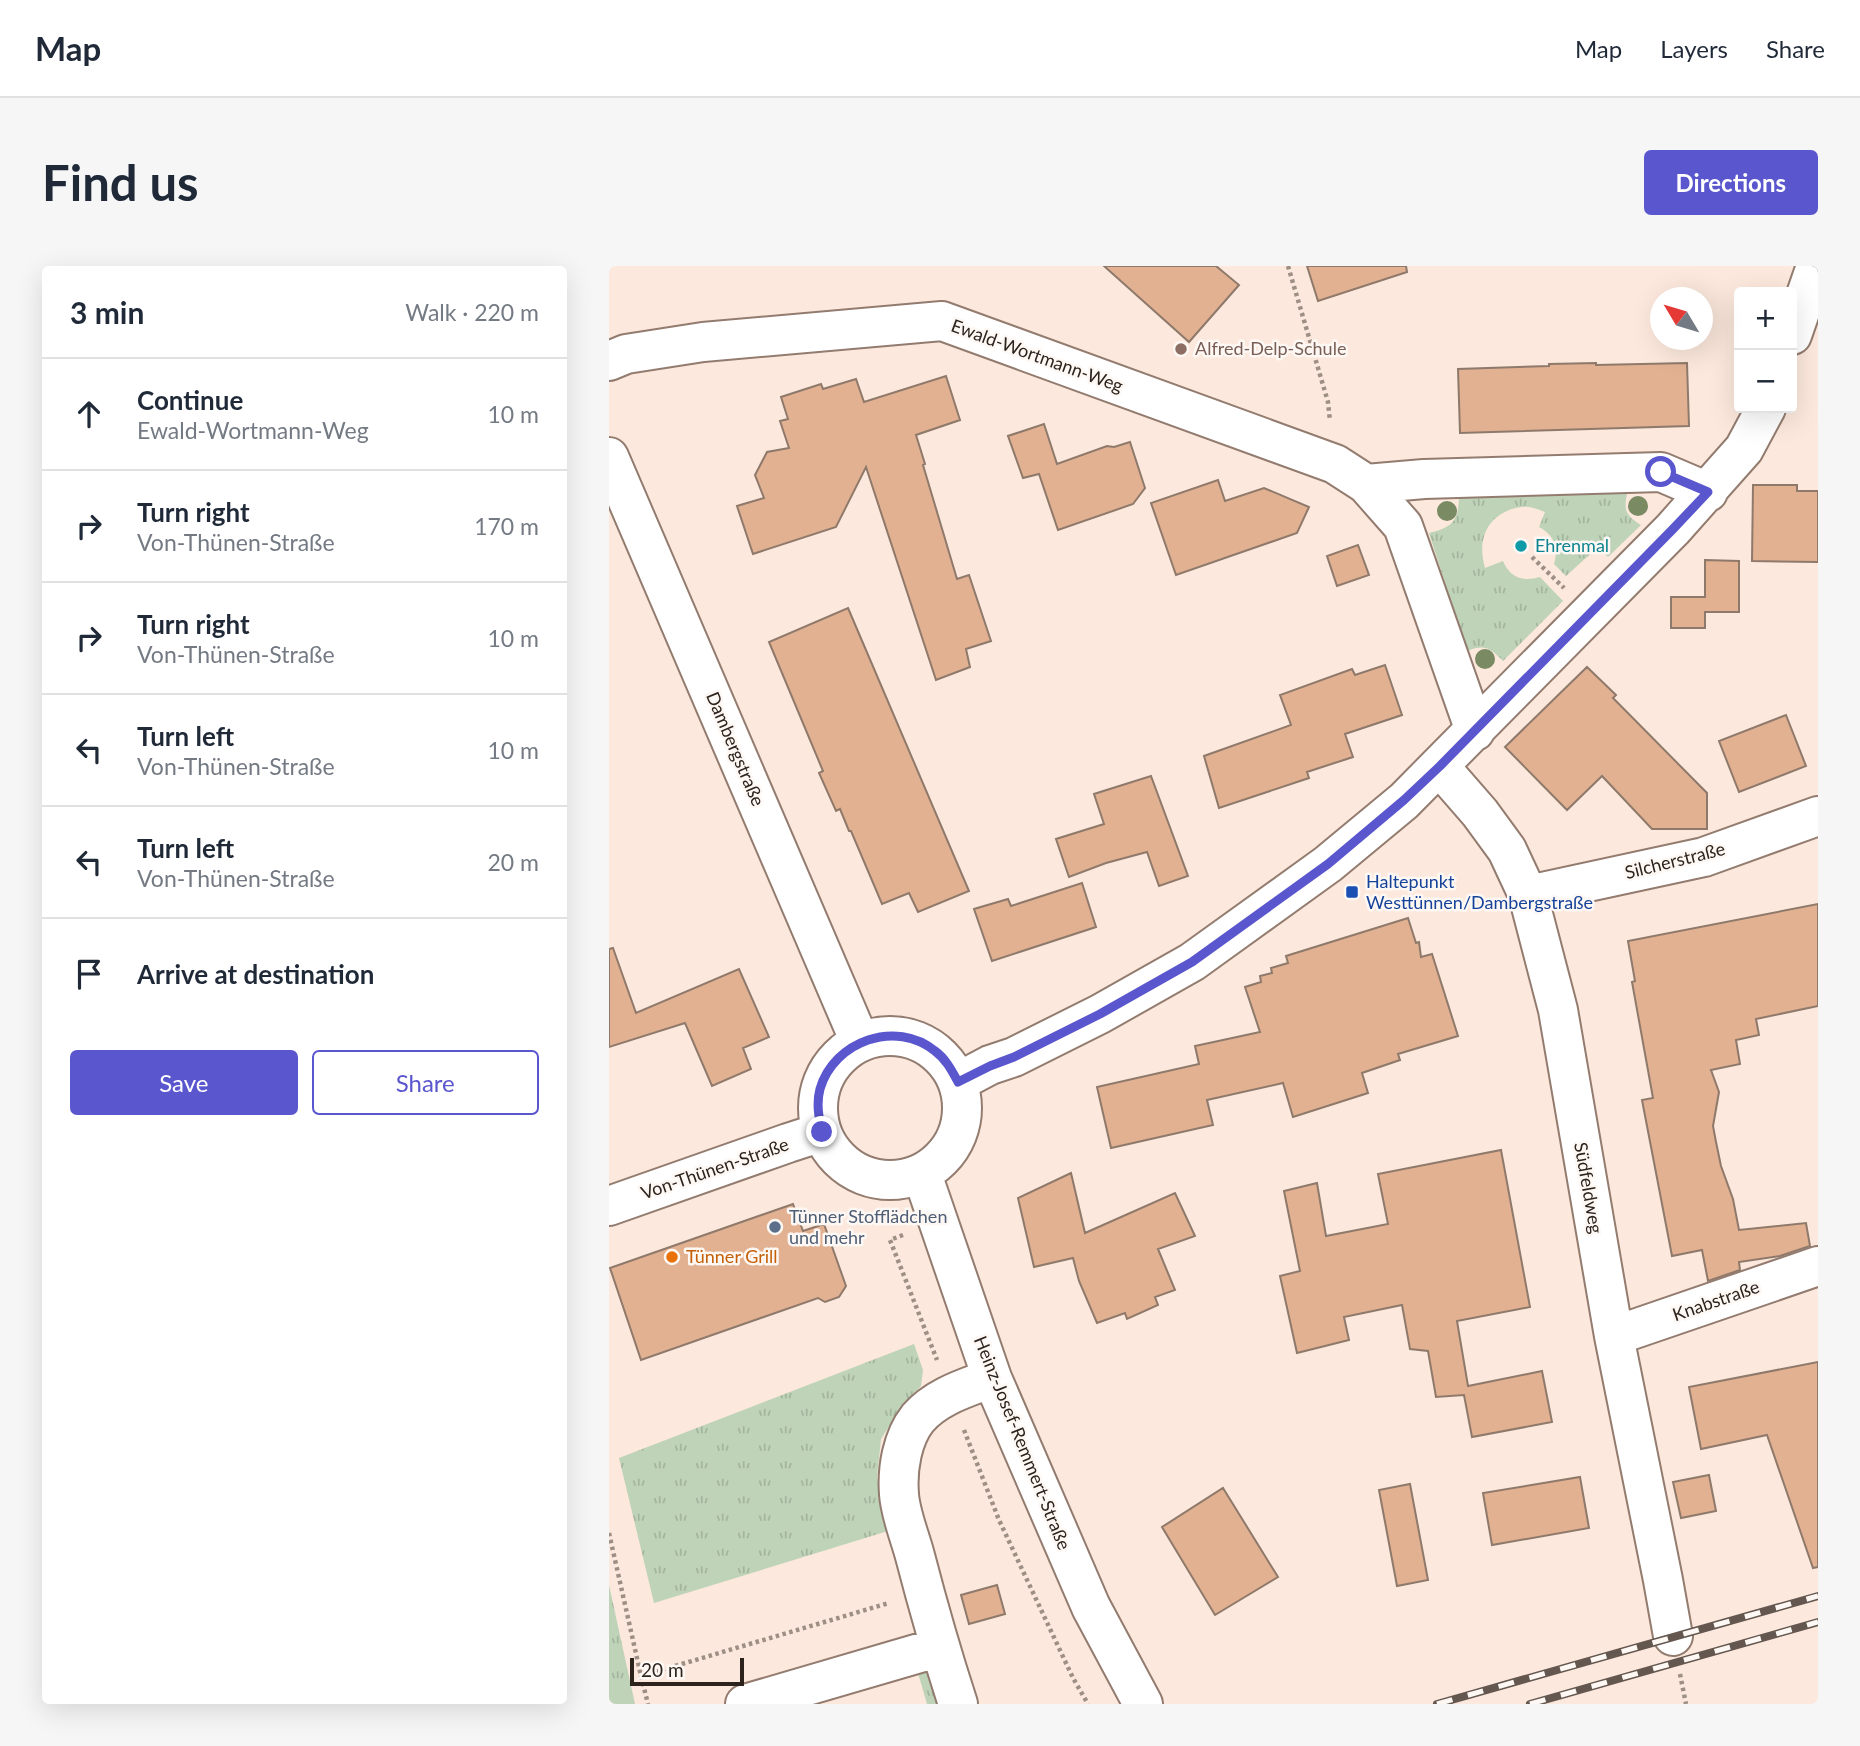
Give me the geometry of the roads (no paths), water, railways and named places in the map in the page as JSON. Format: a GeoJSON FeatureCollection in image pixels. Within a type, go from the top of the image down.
{"type":"FeatureCollection","features":[{"type":"Feature","properties":{"kind":"street"},"geometry":{"type":"LineString","coordinates":[[1797,321],[1816,266]]}},
{"type":"Feature","properties":{"kind":"street","name":"Ewald-Wortmann-Weg"},"geometry":{"type":"LineString","coordinates":[[609,361],[626,354],[703,342],[942,321],[1335,464],[1366,484],[1403,526],[1475,731]]}},
{"type":"Feature","properties":{"kind":"street"},"geometry":{"type":"LineString","coordinates":[[958,1082],[1100,1014],[1192,962],[1328,864],[1440,766],[1673,529],[1744,449],[1763,413]]}},
{"type":"Feature","properties":{"kind":"street","name":"Dambergstraße"},"geometry":{"type":"LineString","coordinates":[[609,457],[860,1042]]}},
{"type":"Feature","properties":{"kind":"street"},"geometry":{"type":"LineString","coordinates":[[1366,484],[1436,478],[1661,472],[1708,492]]}},
{"type":"Feature","properties":{"kind":"street","name":"Südfeldweg"},"geometry":{"type":"LineString","coordinates":[[1440,766],[1507,850],[1528,895],[1557,1010],[1614,1336],[1673,1636]]}},
{"type":"Feature","properties":{"kind":"street","name":"Silcherstraße"},"geometry":{"type":"LineString","coordinates":[[1528,895],[1704,857],[1818,816]]}},
{"type":"Feature","properties":{"kind":"street"},"geometry":{"type":"LineString","coordinates":[[879,1036],[899,1036],[918,1041],[935,1051],[948,1064],[958,1082],[963,1102],[962,1123],[954,1142],[942,1159],[922,1174],[885,1181],[864,1176],[846,1166],[832,1151],[822,1132],[818,1111],[820,1090],[829,1070],[843,1053],[860,1042],[879,1036]]}},
{"type":"Feature","properties":{"kind":"street","name":"Von-Thünen-Straße"},"geometry":{"type":"LineString","coordinates":[[609,1206],[822,1132]]}},
{"type":"Feature","properties":{"kind":"street","name":"Heinz-Josef-Remmert-Straße"},"geometry":{"type":"LineString","coordinates":[[922,1174],[992,1378],[1091,1606],[1143,1704]]}},
{"type":"Feature","properties":{"kind":"street","name":"Knabstraße"},"geometry":{"type":"LineString","coordinates":[[1614,1336],[1818,1266]]}},
{"type":"Feature","properties":{"kind":"street"},"geometry":{"type":"LineString","coordinates":[[958,1704],[899,1496],[899,1465],[906,1440],[916,1420],[930,1406],[950,1394],[992,1378]]}},
{"type":"Feature","properties":{"kind":"street"},"geometry":{"type":"LineString","coordinates":[[745,1704],[940,1647]]}},
{"type":"Feature","properties":{"kind":"railway"},"geometry":{"type":"LineString","coordinates":[[1437,1704],[1818,1596]]}},
{"type":"Feature","properties":{"kind":"railway"},"geometry":{"type":"LineString","coordinates":[[1530,1704],[1818,1622]]}},
{"type":"Feature","properties":{"kind":"place","name":"Alfred-Delp-Schule"},"geometry":{"type":"Point","coordinates":[1181,349]}},
{"type":"Feature","properties":{"kind":"place","name":"Ehrenmal"},"geometry":{"type":"Point","coordinates":[1521,546]}},
{"type":"Feature","properties":{"kind":"place","name":"Haltepunkt Westtünnen/Dambergstraße"},"geometry":{"type":"Point","coordinates":[1352,892]}},
{"type":"Feature","properties":{"kind":"place","name":"Tünner Stofflädchen und mehr"},"geometry":{"type":"Point","coordinates":[775,1227]}},
{"type":"Feature","properties":{"kind":"place","name":"Tünner Grill"},"geometry":{"type":"Point","coordinates":[672,1257]}}]}
